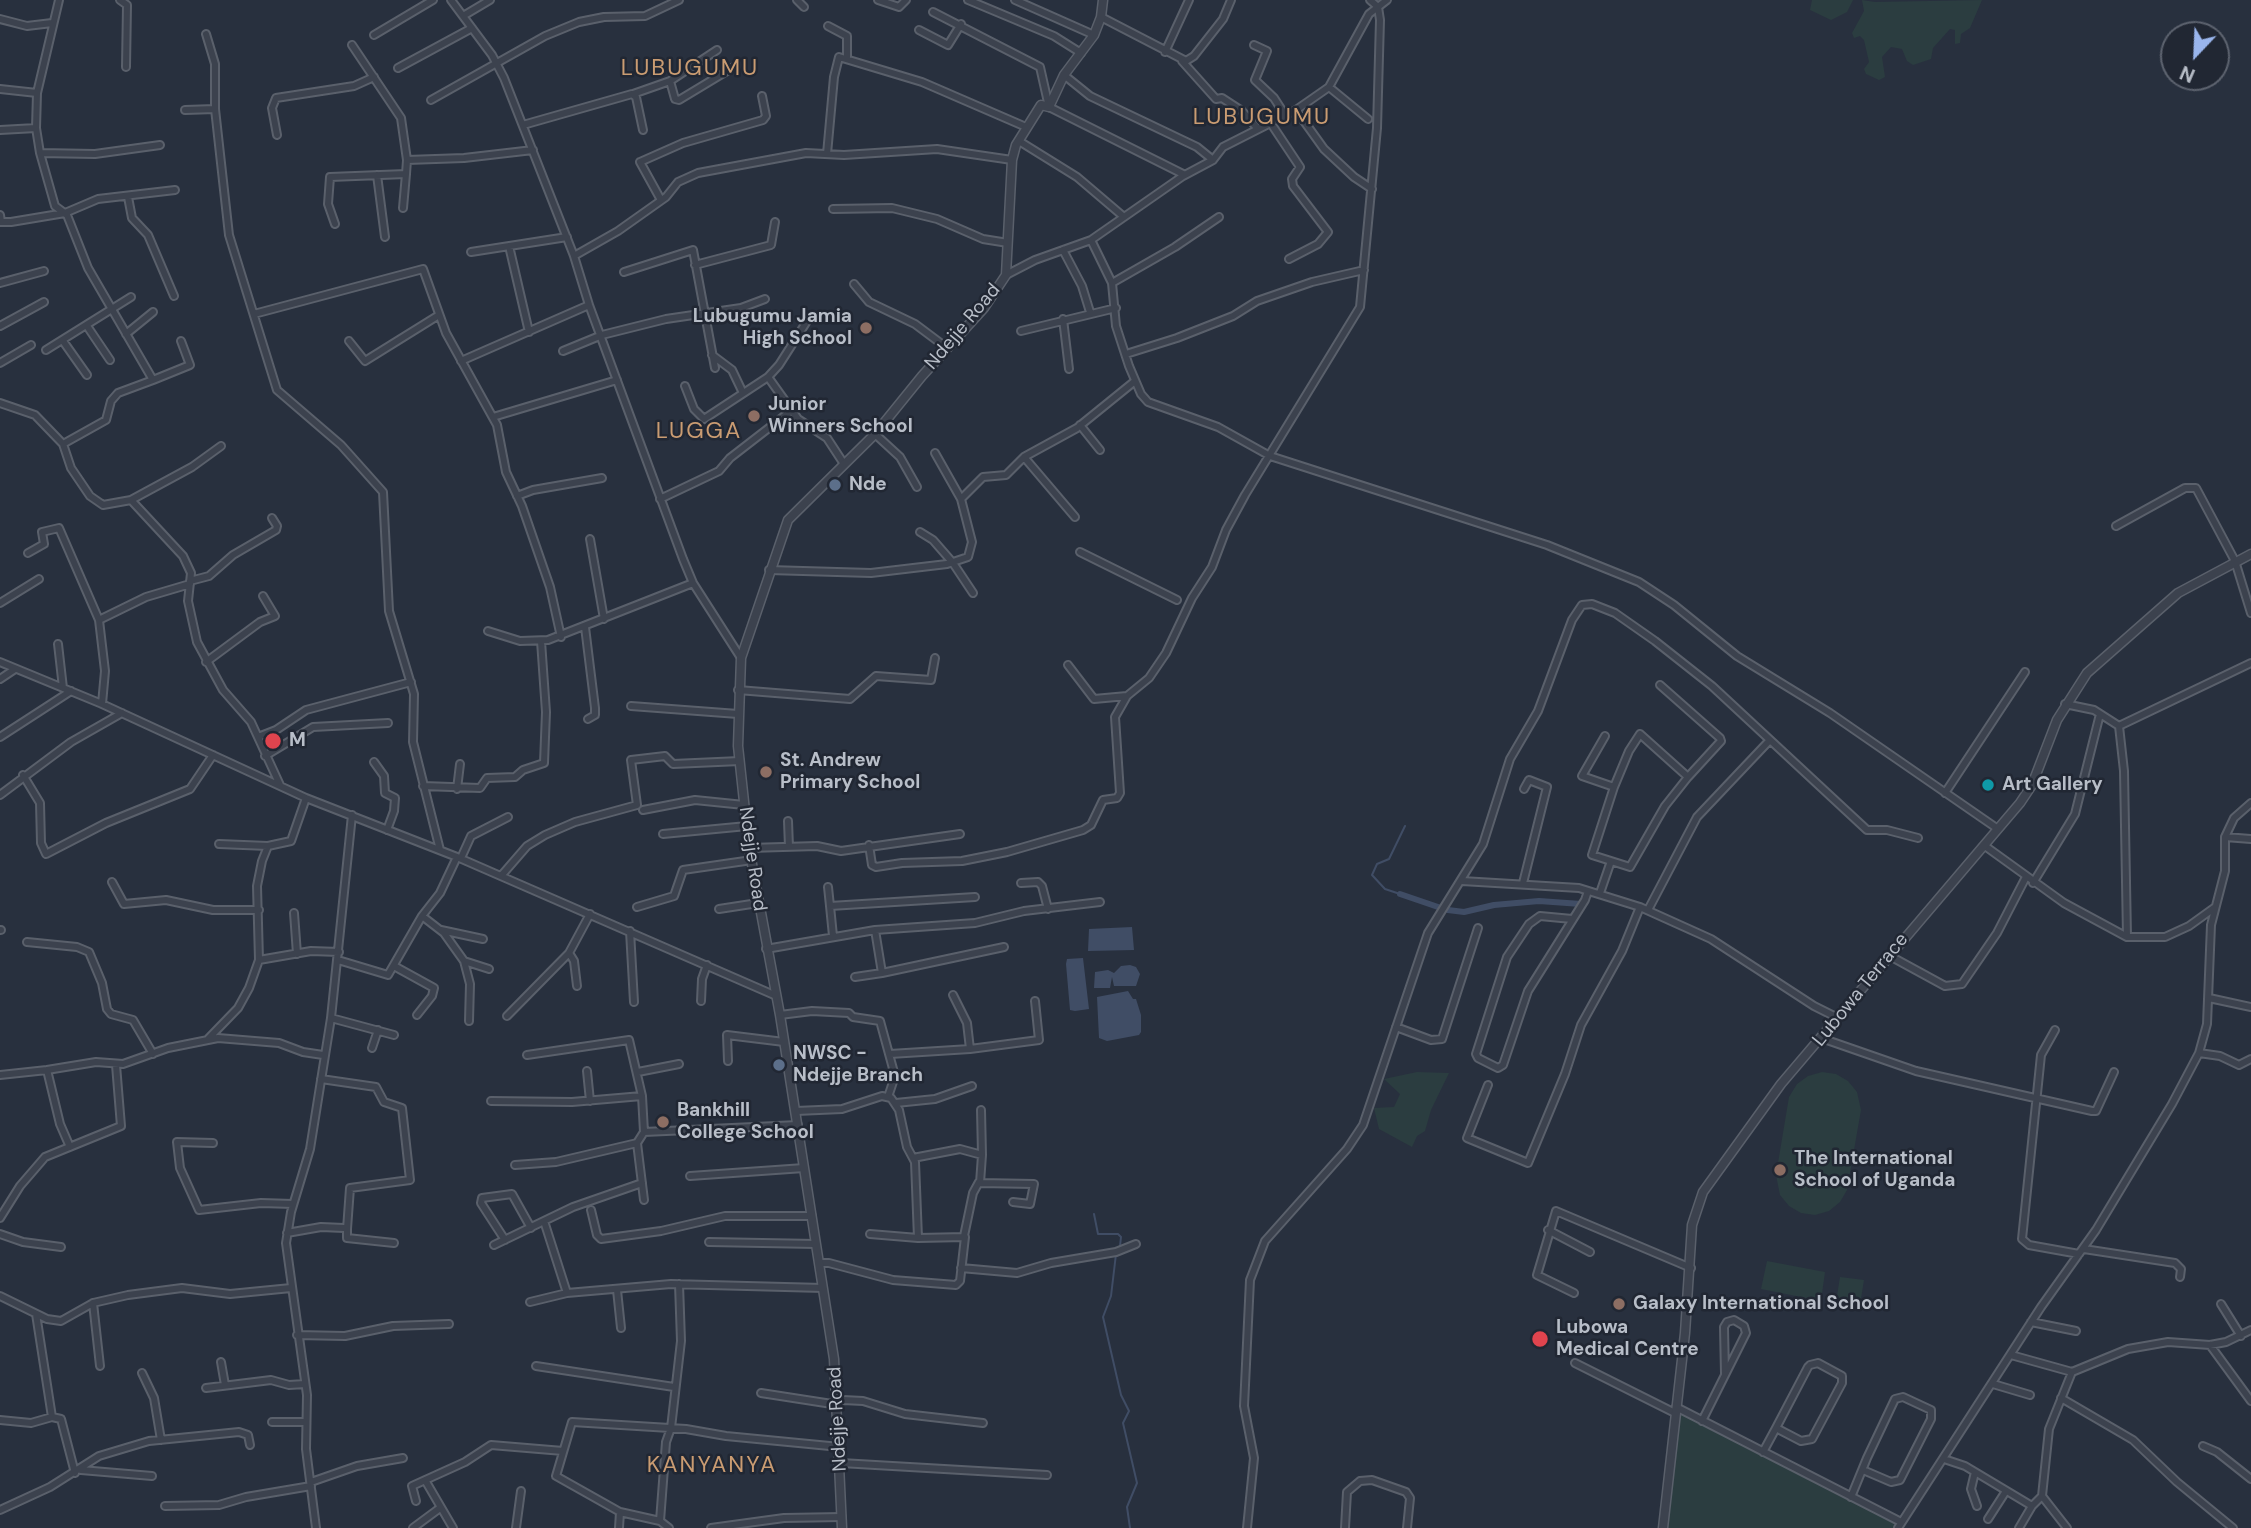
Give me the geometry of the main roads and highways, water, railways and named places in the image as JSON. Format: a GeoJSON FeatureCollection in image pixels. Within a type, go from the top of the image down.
{"type":"FeatureCollection","features":[{"type":"Feature","properties":{"kind":"water"},"geometry":{"type":"Polygon","coordinates":[[[1132,927],[1134,950],[1088,951],[1089,929],[1132,927]]]}},
{"type":"Feature","properties":{"kind":"water"},"geometry":{"type":"Polygon","coordinates":[[[1083,958],[1089,1009],[1070,1010],[1067,959],[1083,958]]]}},
{"type":"Feature","properties":{"kind":"water"},"geometry":{"type":"Polygon","coordinates":[[[1121,966],[1136,967],[1140,974],[1136,986],[1114,986],[1112,977],[1110,988],[1094,988],[1095,972],[1108,970],[1114,973],[1121,966]]]}},
{"type":"Feature","properties":{"kind":"water"},"geometry":{"type":"Polygon","coordinates":[[[1128,991],[1133,999],[1136,999],[1141,1015],[1141,1032],[1139,1035],[1107,1041],[1099,1038],[1097,997],[1128,991]]]}},
{"type":"Feature","properties":{"kind":"waterway"},"geometry":{"type":"LineString","coordinates":[[1400,894],[1385,889],[1372,875],[1377,864],[1389,859],[1405,826]]}},
{"type":"Feature","properties":{"kind":"waterway"},"geometry":{"type":"LineString","coordinates":[[1400,894],[1441,908]]}},
{"type":"Feature","properties":{"kind":"waterway"},"geometry":{"type":"LineString","coordinates":[[1448,910],[1464,912],[1494,905],[1539,901],[1581,904]]}},
{"type":"Feature","properties":{"kind":"waterway"},"geometry":{"type":"LineString","coordinates":[[1094,1214],[1098,1234],[1118,1234],[1121,1237],[1120,1246]]}},
{"type":"Feature","properties":{"kind":"waterway"},"geometry":{"type":"LineString","coordinates":[[1116,1254],[1111,1296],[1103,1317],[1121,1395],[1129,1411],[1123,1423],[1137,1483],[1127,1507],[1130,1528]]}},
{"type":"Feature","properties":{"kind":"place","name":"Lubugumu Jamia High School"},"geometry":{"type":"Point","coordinates":[866,328]}},
{"type":"Feature","properties":{"kind":"place","name":"Junior Winners School"},"geometry":{"type":"Point","coordinates":[754,416]}},
{"type":"Feature","properties":{"kind":"place","name":"Nde"},"geometry":{"type":"Point","coordinates":[835,485]}},
{"type":"Feature","properties":{"kind":"place","name":"M"},"geometry":{"type":"Point","coordinates":[273,741]}},
{"type":"Feature","properties":{"kind":"place","name":"St. Andrew Primary School"},"geometry":{"type":"Point","coordinates":[766,772]}},
{"type":"Feature","properties":{"kind":"place","name":"Art Gallery"},"geometry":{"type":"Point","coordinates":[1988,785]}},
{"type":"Feature","properties":{"kind":"place","name":"NWSC - Ndejje Branch"},"geometry":{"type":"Point","coordinates":[779,1065]}},
{"type":"Feature","properties":{"kind":"place","name":"Bankhill College School"},"geometry":{"type":"Point","coordinates":[663,1122]}},
{"type":"Feature","properties":{"kind":"place","name":"The International School of Uganda"},"geometry":{"type":"Point","coordinates":[1780,1170]}},
{"type":"Feature","properties":{"kind":"place","name":"Galaxy International School"},"geometry":{"type":"Point","coordinates":[1619,1304]}},
{"type":"Feature","properties":{"kind":"place","name":"Lubowa Medical Centre"},"geometry":{"type":"Point","coordinates":[1540,1339]}},
{"type":"Feature","properties":{"kind":"district","name":"LUBUGUMU"},"geometry":{"type":"Point","coordinates":[690,69]}},
{"type":"Feature","properties":{"kind":"district","name":"LUBUGUMU"},"geometry":{"type":"Point","coordinates":[1262,118]}},
{"type":"Feature","properties":{"kind":"district","name":"LUGGA"},"geometry":{"type":"Point","coordinates":[699,432]}},
{"type":"Feature","properties":{"kind":"district","name":"KANYANYA"},"geometry":{"type":"Point","coordinates":[712,1466]}}]}
